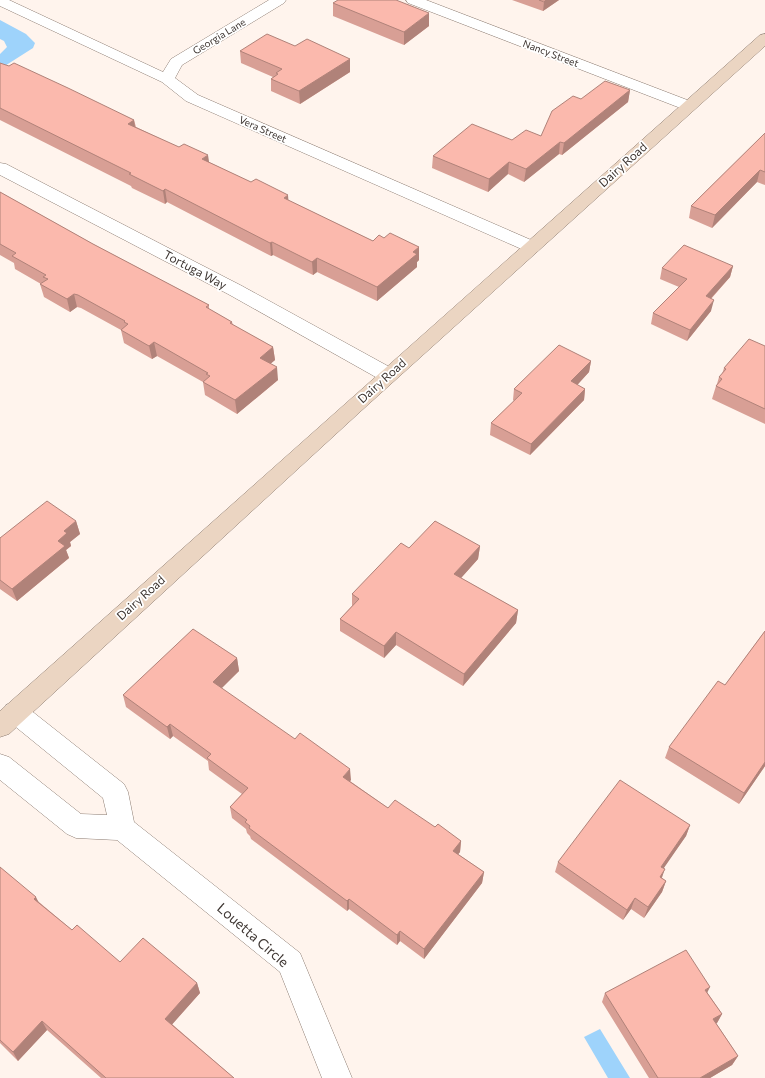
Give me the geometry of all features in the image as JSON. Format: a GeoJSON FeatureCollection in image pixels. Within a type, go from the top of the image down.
{"type":"FeatureCollection","features":[{"type":"Feature","properties":{"kind":"street","name":"Georgia Lane"},"geometry":{"type":"LineString","coordinates":[[168,79],[176,62],[278,0]]}},
{"type":"Feature","properties":{"kind":"street","name":"Nancy Street"},"geometry":{"type":"LineString","coordinates":[[413,0],[689,106]]}},
{"type":"Feature","properties":{"kind":"street","name":"Vera Street"},"geometry":{"type":"LineString","coordinates":[[0,1],[168,79],[192,98],[532,246]]}},
{"type":"Feature","properties":{"kind":"street","name":"Dairy Road"},"geometry":{"type":"LineString","coordinates":[[8,719],[388,375],[765,38]]}},
{"type":"Feature","properties":{"kind":"street","name":"Tortuga Way"},"geometry":{"type":"LineString","coordinates":[[0,168],[228,287],[388,375]]}},
{"type":"Feature","properties":{"kind":"street"},"geometry":{"type":"LineString","coordinates":[[0,765],[76,826],[122,828],[115,792],[8,719]]}},
{"type":"Feature","properties":{"kind":"street","name":"Louetta Circle"},"geometry":{"type":"LineString","coordinates":[[122,828],[290,963],[337,1078]]}},
{"type":"Feature","properties":{"kind":"water"},"geometry":{"type":"Polygon","coordinates":[[[0,20],[26,34],[35,43],[33,48],[0,69],[0,54],[7,47],[4,41],[0,39],[0,20]]]}},
{"type":"Feature","properties":{"kind":"water"},"geometry":{"type":"Polygon","coordinates":[[[600,1029],[630,1078],[608,1078],[584,1037],[600,1029]]]}},
{"type":"Feature","properties":{"kind":"building"},"geometry":{"type":"Polygon","coordinates":[[[338,0],[396,0],[429,13],[404,32],[333,3],[338,0]]]}},
{"type":"Feature","properties":{"kind":"building"},"geometry":{"type":"Polygon","coordinates":[[[267,34],[295,46],[307,39],[350,59],[299,91],[271,79],[282,69],[240,51],[267,34]]]}},
{"type":"Feature","properties":{"kind":"building"},"geometry":{"type":"Polygon","coordinates":[[[0,63],[9,66],[14,63],[68,88],[134,120],[128,124],[179,147],[184,144],[208,155],[202,159],[251,182],[256,179],[288,195],[284,198],[373,241],[379,235],[384,238],[390,233],[419,247],[413,252],[417,254],[377,287],[317,258],[312,262],[272,242],[270,243],[165,189],[163,191],[129,174],[131,173],[0,108],[0,63]]]}},
{"type":"Feature","properties":{"kind":"building"},"geometry":{"type":"Polygon","coordinates":[[[605,81],[630,90],[564,143],[560,142],[526,169],[509,162],[489,179],[433,156],[472,124],[512,140],[526,130],[541,136],[552,111],[573,96],[581,99],[605,81]]]}},
{"type":"Feature","properties":{"kind":"building"},"geometry":{"type":"Polygon","coordinates":[[[765,133],[765,172],[760,170],[715,215],[691,206],[765,133]]]}},
{"type":"Feature","properties":{"kind":"building"},"geometry":{"type":"Polygon","coordinates":[[[0,192],[93,244],[209,305],[206,307],[232,322],[230,323],[273,347],[260,358],[277,367],[235,400],[203,382],[210,376],[206,374],[208,373],[154,342],[149,346],[121,330],[128,324],[124,322],[125,321],[78,295],[74,294],[67,299],[40,284],[48,279],[43,277],[46,275],[12,256],[16,253],[0,244],[0,192]]]}},
{"type":"Feature","properties":{"kind":"building"},"geometry":{"type":"Polygon","coordinates":[[[684,245],[733,266],[706,296],[714,300],[690,330],[653,313],[687,279],[662,268],[684,245]]]}},
{"type":"Feature","properties":{"kind":"building"},"geometry":{"type":"Polygon","coordinates":[[[749,339],[765,346],[765,409],[716,386],[722,379],[719,377],[726,369],[724,368],[749,339]]]}},
{"type":"Feature","properties":{"kind":"building"},"geometry":{"type":"Polygon","coordinates":[[[559,345],[591,361],[571,381],[585,389],[531,444],[491,423],[522,393],[514,389],[559,345]]]}},
{"type":"Feature","properties":{"kind":"building"},"geometry":{"type":"Polygon","coordinates":[[[47,501],[76,521],[64,531],[67,533],[58,541],[65,546],[12,589],[0,580],[0,538],[47,501]]]}},
{"type":"Feature","properties":{"kind":"building"},"geometry":{"type":"Polygon","coordinates":[[[435,521],[480,546],[454,574],[518,610],[464,674],[396,632],[384,646],[340,619],[359,599],[352,594],[401,543],[409,548],[435,521]]]}},
{"type":"Feature","properties":{"kind":"building"},"geometry":{"type":"Polygon","coordinates":[[[193,629],[237,658],[213,682],[295,739],[300,733],[350,769],[343,777],[388,808],[395,800],[435,827],[438,824],[461,841],[453,851],[484,872],[424,949],[400,931],[397,935],[349,899],[347,901],[249,828],[250,826],[245,822],[247,820],[230,807],[248,788],[207,758],[211,754],[170,724],[167,727],[123,695],[193,629]]]}},
{"type":"Feature","properties":{"kind":"building"},"geometry":{"type":"Polygon","coordinates":[[[765,631],[765,762],[744,793],[669,747],[718,681],[725,685],[765,631]]]}},
{"type":"Feature","properties":{"kind":"building"},"geometry":{"type":"Polygon","coordinates":[[[620,780],[690,825],[661,867],[665,869],[660,877],[666,881],[648,907],[635,898],[627,910],[558,862],[620,780]]]}},
{"type":"Feature","properties":{"kind":"building"},"geometry":{"type":"Polygon","coordinates":[[[0,867],[36,897],[34,899],[72,930],[77,925],[120,962],[143,938],[197,983],[165,1019],[234,1078],[106,1078],[42,1021],[13,1052],[0,1040],[0,867]]]}},
{"type":"Feature","properties":{"kind":"building"},"geometry":{"type":"Polygon","coordinates":[[[686,950],[710,987],[705,990],[722,1014],[713,1019],[738,1056],[700,1078],[658,1078],[605,993],[686,950]]]}}]}
